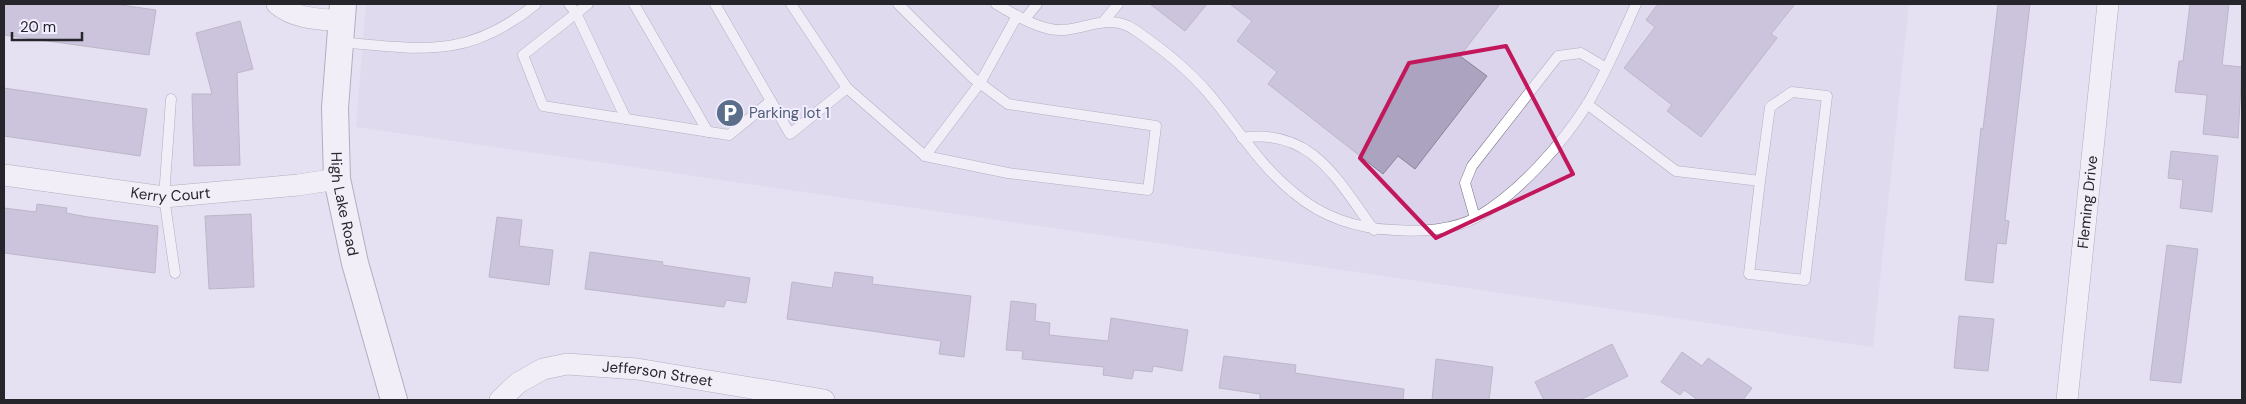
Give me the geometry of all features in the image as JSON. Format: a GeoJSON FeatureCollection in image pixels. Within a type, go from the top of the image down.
{"type":"FeatureCollection","features":[{"type":"Feature","properties":{"kind":"street"},"geometry":{"type":"LineString","coordinates":[[277,4],[287,13],[341,22]]}},
{"type":"Feature","properties":{"kind":"street","name":"Fleming Drive"},"geometry":{"type":"LineString","coordinates":[[2067,400],[2108,4]]}},
{"type":"Feature","properties":{"kind":"street","name":"High Lake Road"},"geometry":{"type":"LineString","coordinates":[[341,22],[335,108],[337,179],[355,264],[394,400]]}},
{"type":"Feature","properties":{"kind":"street","name":"Kerry Court"},"geometry":{"type":"LineString","coordinates":[[4,175],[164,197],[298,185],[337,179]]}},
{"type":"Feature","properties":{"kind":"street","name":"Jefferson Street"},"geometry":{"type":"LineString","coordinates":[[500,400],[518,383],[543,369],[567,364],[637,369],[824,400]]}},
{"type":"Feature","properties":{"kind":"lane"},"geometry":{"type":"LineString","coordinates":[[341,22],[410,48],[443,48],[473,41],[496,32],[536,4]]}},
{"type":"Feature","properties":{"kind":"lane"},"geometry":{"type":"LineString","coordinates":[[569,4],[576,13],[626,119]]}},
{"type":"Feature","properties":{"kind":"lane"},"geometry":{"type":"LineString","coordinates":[[588,4],[523,56],[543,106],[729,135],[771,101]]}},
{"type":"Feature","properties":{"kind":"lane"},"geometry":{"type":"LineString","coordinates":[[634,4],[708,132]]}},
{"type":"Feature","properties":{"kind":"lane"},"geometry":{"type":"LineString","coordinates":[[715,4],[790,134],[847,88]]}},
{"type":"Feature","properties":{"kind":"lane"},"geometry":{"type":"LineString","coordinates":[[791,4],[847,88],[925,156],[1008,173],[1148,190],[1156,126],[1008,104],[980,83],[898,4]]}},
{"type":"Feature","properties":{"kind":"lane"},"geometry":{"type":"LineString","coordinates":[[996,4],[1050,29],[1078,28],[1104,20],[1122,23],[1135,30],[1178,64],[1208,92],[1242,138],[1278,180],[1312,206],[1335,218],[1374,230],[1418,232],[1476,218],[1512,194],[1547,156],[1587,104],[1636,4]]}},
{"type":"Feature","properties":{"kind":"lane"},"geometry":{"type":"LineString","coordinates":[[925,156],[980,83],[1021,17],[1037,4]]}},
{"type":"Feature","properties":{"kind":"lane"},"geometry":{"type":"LineString","coordinates":[[1104,20],[1118,4]]}},
{"type":"Feature","properties":{"kind":"lane"},"geometry":{"type":"LineString","coordinates":[[1476,218],[1465,183],[1472,166],[1558,56],[1581,53],[1606,68]]}},
{"type":"Feature","properties":{"kind":"lane"},"geometry":{"type":"LineString","coordinates":[[1792,92],[1827,96],[1805,280],[1750,274],[1760,181],[1770,107],[1792,92]]}},
{"type":"Feature","properties":{"kind":"lane"},"geometry":{"type":"LineString","coordinates":[[170,99],[164,197],[176,273]]}},
{"type":"Feature","properties":{"kind":"lane"},"geometry":{"type":"LineString","coordinates":[[1587,104],[1676,171],[1760,181]]}},
{"type":"Feature","properties":{"kind":"lane"},"geometry":{"type":"LineString","coordinates":[[1242,138],[1273,136],[1299,144],[1319,158],[1330,170],[1374,230]]}},
{"type":"Feature","properties":{"kind":"highlighted area"},"geometry":{"type":"Polygon","coordinates":[[[1506,46],[1573,174],[1436,238],[1360,158],[1409,63],[1506,46]]]}},
{"type":"Feature","properties":{"kind":"shaded area"},"geometry":{"type":"Polygon","coordinates":[[[366,4],[1909,4],[1873,347],[356,127],[366,4]]]}},
{"type":"Feature","properties":{"kind":"building"},"geometry":{"type":"Polygon","coordinates":[[[4,4],[114,4],[156,10],[149,55],[4,35],[4,4]]]}},
{"type":"Feature","properties":{"kind":"building"},"geometry":{"type":"Polygon","coordinates":[[[1150,4],[1207,4],[1185,31],[1150,4]]]}},
{"type":"Feature","properties":{"kind":"building"},"geometry":{"type":"Polygon","coordinates":[[[1230,4],[1500,4],[1460,56],[1487,76],[1415,169],[1398,156],[1383,174],[1268,84],[1277,72],[1237,41],[1252,21],[1230,4]]]}},
{"type":"Feature","properties":{"kind":"building"},"geometry":{"type":"Polygon","coordinates":[[[1658,4],[1795,4],[1771,34],[1777,38],[1701,137],[1667,111],[1672,105],[1624,68],[1655,27],[1646,20],[1658,4]]]}},
{"type":"Feature","properties":{"kind":"building"},"geometry":{"type":"Polygon","coordinates":[[[1998,4],[2030,4],[2005,220],[2009,221],[2006,244],[1997,243],[1993,283],[1965,280],[1981,128],[1983,129],[1998,4]]]}},
{"type":"Feature","properties":{"kind":"building"},"geometry":{"type":"Polygon","coordinates":[[[2190,4],[2229,4],[2222,65],[2242,67],[2238,138],[2203,134],[2207,95],[2175,92],[2179,61],[2183,61],[2190,4]]]}},
{"type":"Feature","properties":{"kind":"building"},"geometry":{"type":"Polygon","coordinates":[[[240,21],[253,69],[237,73],[240,165],[194,166],[192,94],[212,94],[196,33],[240,21]]]}},
{"type":"Feature","properties":{"kind":"building"},"geometry":{"type":"Polygon","coordinates":[[[4,88],[147,109],[140,156],[4,136],[4,88]]]}},
{"type":"Feature","properties":{"kind":"building"},"geometry":{"type":"Polygon","coordinates":[[[2171,151],[2218,156],[2212,212],[2180,208],[2183,180],[2168,178],[2171,151]]]}},
{"type":"Feature","properties":{"kind":"building"},"geometry":{"type":"Polygon","coordinates":[[[37,204],[67,208],[66,213],[88,217],[158,226],[155,273],[4,253],[4,208],[36,212],[37,204]]]}},
{"type":"Feature","properties":{"kind":"building"},"geometry":{"type":"Polygon","coordinates":[[[251,214],[254,287],[209,289],[205,216],[251,214]]]}},
{"type":"Feature","properties":{"kind":"building"},"geometry":{"type":"Polygon","coordinates":[[[497,217],[522,220],[519,246],[553,250],[549,285],[489,277],[497,217]]]}},
{"type":"Feature","properties":{"kind":"building"},"geometry":{"type":"Polygon","coordinates":[[[2167,245],[2198,249],[2181,383],[2150,380],[2167,245]]]}},
{"type":"Feature","properties":{"kind":"building"},"geometry":{"type":"Polygon","coordinates":[[[590,252],[663,262],[662,265],[750,278],[746,303],[726,300],[724,307],[585,289],[590,252]]]}},
{"type":"Feature","properties":{"kind":"building"},"geometry":{"type":"Polygon","coordinates":[[[835,272],[873,277],[872,284],[971,296],[964,357],[939,354],[941,341],[787,319],[792,282],[832,288],[835,272]]]}},
{"type":"Feature","properties":{"kind":"building"},"geometry":{"type":"Polygon","coordinates":[[[1011,301],[1036,304],[1035,321],[1050,323],[1049,335],[1108,341],[1111,318],[1188,330],[1182,371],[1153,366],[1152,372],[1134,370],[1132,379],[1103,375],[1104,367],[1022,359],[1023,351],[1006,350],[1011,301]]]}},
{"type":"Feature","properties":{"kind":"building"},"geometry":{"type":"Polygon","coordinates":[[[1959,316],[1994,319],[1988,371],[1954,368],[1959,316]]]}},
{"type":"Feature","properties":{"kind":"building"},"geometry":{"type":"Polygon","coordinates":[[[1612,344],[1628,376],[1580,400],[1544,400],[1535,382],[1612,344]]]}},
{"type":"Feature","properties":{"kind":"building"},"geometry":{"type":"Polygon","coordinates":[[[1682,352],[1702,366],[1708,358],[1752,388],[1743,400],[1698,400],[1684,390],[1680,395],[1661,382],[1682,352]]]}},
{"type":"Feature","properties":{"kind":"building"},"geometry":{"type":"Polygon","coordinates":[[[1224,356],[1296,365],[1295,373],[1404,389],[1403,400],[1260,400],[1260,394],[1219,388],[1224,356]]]}},
{"type":"Feature","properties":{"kind":"building"},"geometry":{"type":"Polygon","coordinates":[[[1436,359],[1493,367],[1489,400],[1432,400],[1436,359]]]}},
{"type":"Feature","properties":{"kind":"place","name":"Parking lot 1"},"geometry":{"type":"Point","coordinates":[730,113]}}]}
